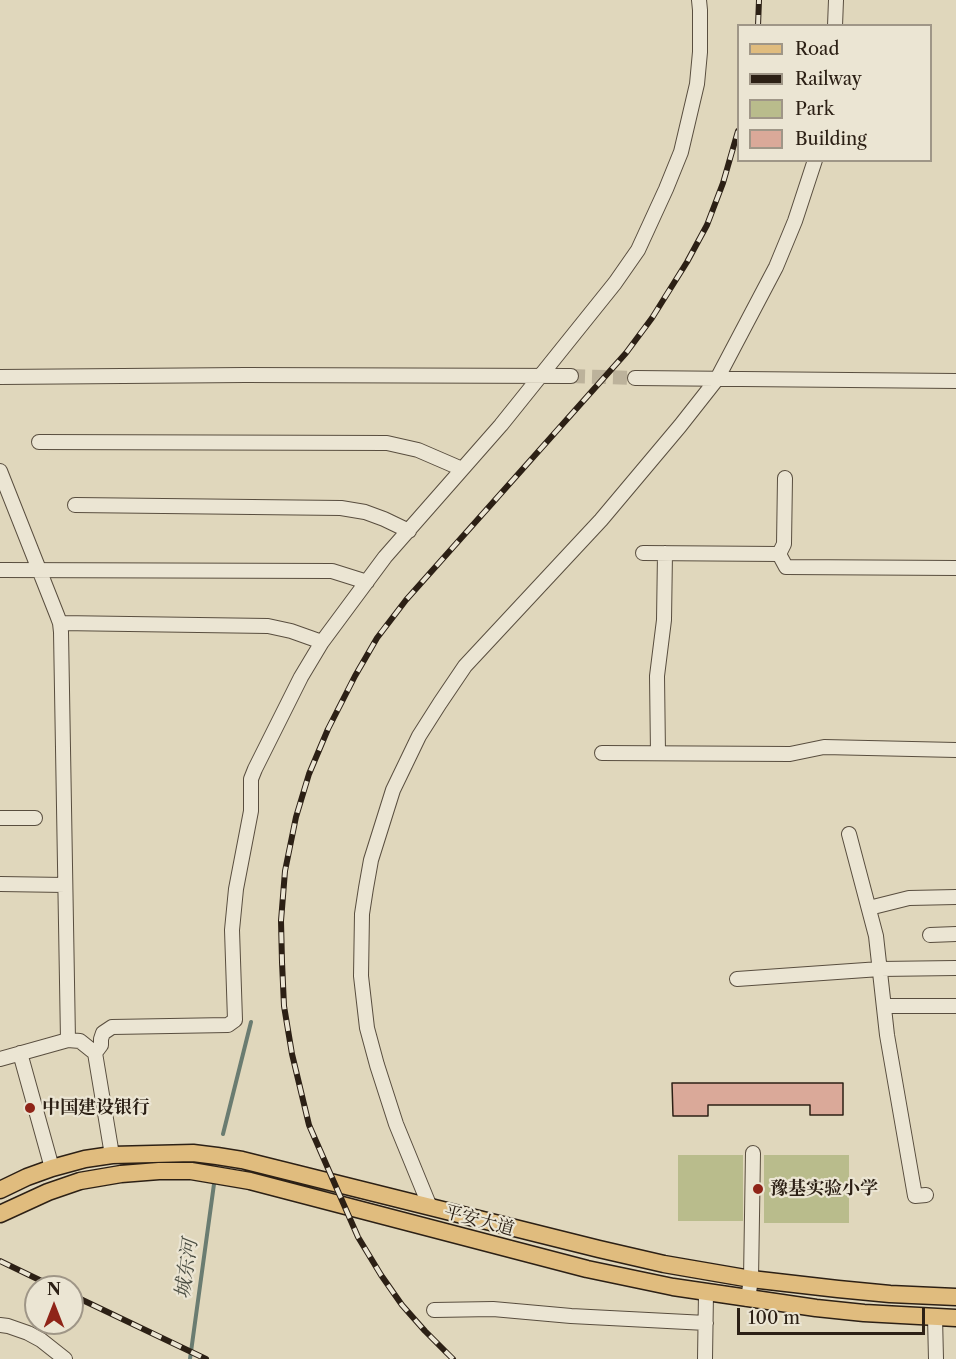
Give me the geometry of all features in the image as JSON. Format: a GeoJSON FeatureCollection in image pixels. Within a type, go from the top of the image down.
{"type":"FeatureCollection","features":[{"type":"Feature","properties":{"kind":"main road","name":"平安大道"},"geometry":{"type":"LineString","coordinates":[[0,1191],[27,1177],[85,1159],[112,1155],[193,1153],[242,1160],[599,1250],[664,1264],[751,1279],[891,1294],[956,1297]]}},
{"type":"Feature","properties":{"kind":"main road","name":"平安大道"},"geometry":{"type":"LineString","coordinates":[[0,1214],[48,1192],[80,1181],[121,1174],[159,1171],[191,1172],[250,1181],[587,1269],[706,1293],[855,1312],[956,1318]]}},
{"type":"Feature","properties":{"kind":"street"},"geometry":{"type":"LineString","coordinates":[[95,1053],[101,1045],[103,1033],[112,1027],[228,1025],[235,1020],[232,930],[236,889],[251,811],[251,778],[255,768],[322,642],[385,557],[501,425],[615,283],[638,250],[681,152],[697,84],[700,52],[699,0]]}},
{"type":"Feature","properties":{"kind":"street"},"geometry":{"type":"LineString","coordinates":[[835,24],[836,0]]}},
{"type":"Feature","properties":{"kind":"street"},"geometry":{"type":"LineString","coordinates":[[430,1208],[396,1124],[377,1065],[367,1028],[362,984],[362,914],[366,888],[371,860],[393,790],[419,736],[465,666],[601,520],[717,379],[776,267],[795,221],[814,162]]}},
{"type":"Feature","properties":{"kind":"street"},"geometry":{"type":"LineString","coordinates":[[0,377],[571,376]]}},
{"type":"Feature","properties":{"kind":"street"},"geometry":{"type":"LineString","coordinates":[[635,378],[956,381]]}},
{"type":"Feature","properties":{"kind":"street"},"geometry":{"type":"LineString","coordinates":[[39,442],[387,443],[418,450],[462,469]]}},
{"type":"Feature","properties":{"kind":"street"},"geometry":{"type":"LineString","coordinates":[[0,471],[7,505],[39,570],[60,623],[68,1040]]}},
{"type":"Feature","properties":{"kind":"street"},"geometry":{"type":"LineString","coordinates":[[779,554],[784,544],[785,478]]}},
{"type":"Feature","properties":{"kind":"street"},"geometry":{"type":"LineString","coordinates":[[75,505],[341,508],[365,512],[409,531]]}},
{"type":"Feature","properties":{"kind":"street"},"geometry":{"type":"LineString","coordinates":[[643,553],[779,554]]}},
{"type":"Feature","properties":{"kind":"street"},"geometry":{"type":"LineString","coordinates":[[658,753],[657,676],[664,620],[665,553]]}},
{"type":"Feature","properties":{"kind":"street"},"geometry":{"type":"LineString","coordinates":[[779,554],[786,567],[956,568]]}},
{"type":"Feature","properties":{"kind":"street"},"geometry":{"type":"LineString","coordinates":[[0,570],[332,571],[367,582]]}},
{"type":"Feature","properties":{"kind":"street"},"geometry":{"type":"LineString","coordinates":[[60,623],[268,626],[322,642]]}},
{"type":"Feature","properties":{"kind":"street"},"geometry":{"type":"LineString","coordinates":[[602,753],[790,754],[824,747],[956,750]]}},
{"type":"Feature","properties":{"kind":"street"},"geometry":{"type":"LineString","coordinates":[[0,818],[35,818]]}},
{"type":"Feature","properties":{"kind":"street"},"geometry":{"type":"LineString","coordinates":[[849,834],[876,936],[887,1035],[915,1196],[926,1195]]}},
{"type":"Feature","properties":{"kind":"street"},"geometry":{"type":"LineString","coordinates":[[0,884],[66,885]]}},
{"type":"Feature","properties":{"kind":"street"},"geometry":{"type":"LineString","coordinates":[[869,908],[909,898],[956,897]]}},
{"type":"Feature","properties":{"kind":"street"},"geometry":{"type":"LineString","coordinates":[[930,934],[956,934]]}},
{"type":"Feature","properties":{"kind":"street"},"geometry":{"type":"LineString","coordinates":[[737,980],[880,969],[956,968]]}},
{"type":"Feature","properties":{"kind":"street"},"geometry":{"type":"LineString","coordinates":[[884,1006],[956,1006]]}},
{"type":"Feature","properties":{"kind":"street"},"geometry":{"type":"LineString","coordinates":[[0,1059],[68,1040],[80,1041],[95,1053],[112,1155]]}},
{"type":"Feature","properties":{"kind":"street"},"geometry":{"type":"LineString","coordinates":[[20,1053],[52,1168]]}},
{"type":"Feature","properties":{"kind":"street"},"geometry":{"type":"LineString","coordinates":[[748,1299],[751,1279],[753,1153]]}},
{"type":"Feature","properties":{"kind":"street"},"geometry":{"type":"LineString","coordinates":[[705,1359],[706,1293]]}},
{"type":"Feature","properties":{"kind":"street"},"geometry":{"type":"LineString","coordinates":[[434,1310],[493,1309],[571,1316],[706,1323]]}},
{"type":"Feature","properties":{"kind":"street"},"geometry":{"type":"LineString","coordinates":[[935,1317],[936,1359]]}},
{"type":"Feature","properties":{"kind":"street"},"geometry":{"type":"LineString","coordinates":[[0,1325],[34,1336],[65,1359]]}},
{"type":"Feature","properties":{"kind":"green space"},"geometry":{"type":"Polygon","coordinates":[[[678,1155],[743,1155],[743,1221],[678,1221],[678,1155]]]}},
{"type":"Feature","properties":{"kind":"green space"},"geometry":{"type":"Polygon","coordinates":[[[764,1155],[849,1155],[849,1223],[764,1223],[764,1155]]]}},
{"type":"Feature","properties":{"kind":"building"},"geometry":{"type":"Polygon","coordinates":[[[672,1083],[843,1083],[843,1115],[810,1115],[810,1105],[708,1105],[708,1116],[673,1116],[672,1083]]]}},
{"type":"Feature","properties":{"kind":"waterway","name":"城东河"},"geometry":{"type":"LineString","coordinates":[[223,1134],[251,1022]]}},
{"type":"Feature","properties":{"kind":"waterway","name":"城东河"},"geometry":{"type":"LineString","coordinates":[[190,1359],[214,1184]]}},
{"type":"Feature","properties":{"kind":"tunnel"},"geometry":{"type":"LineString","coordinates":[[571,376],[635,378]]}},
{"type":"Feature","properties":{"kind":"railway"},"geometry":{"type":"LineString","coordinates":[[758,24],[759,0]]}},
{"type":"Feature","properties":{"kind":"railway"},"geometry":{"type":"LineString","coordinates":[[453,1359],[402,1305],[381,1275],[358,1237],[309,1125],[292,1054],[284,1006],[282,962],[281,921],[285,871],[296,817],[309,774],[328,729],[377,638],[406,600],[626,353],[652,318],[707,225],[723,183],[737,134]]}},
{"type":"Feature","properties":{"kind":"railway"},"geometry":{"type":"LineString","coordinates":[[0,1261],[29,1275]]}},
{"type":"Feature","properties":{"kind":"railway"},"geometry":{"type":"LineString","coordinates":[[84,1301],[206,1359]]}},
{"type":"Feature","properties":{"kind":"place","name":"中国建设银行"},"geometry":{"type":"Point","coordinates":[30,1108]}},
{"type":"Feature","properties":{"kind":"place","name":"豫基实验小学"},"geometry":{"type":"Point","coordinates":[758,1189]}}]}
